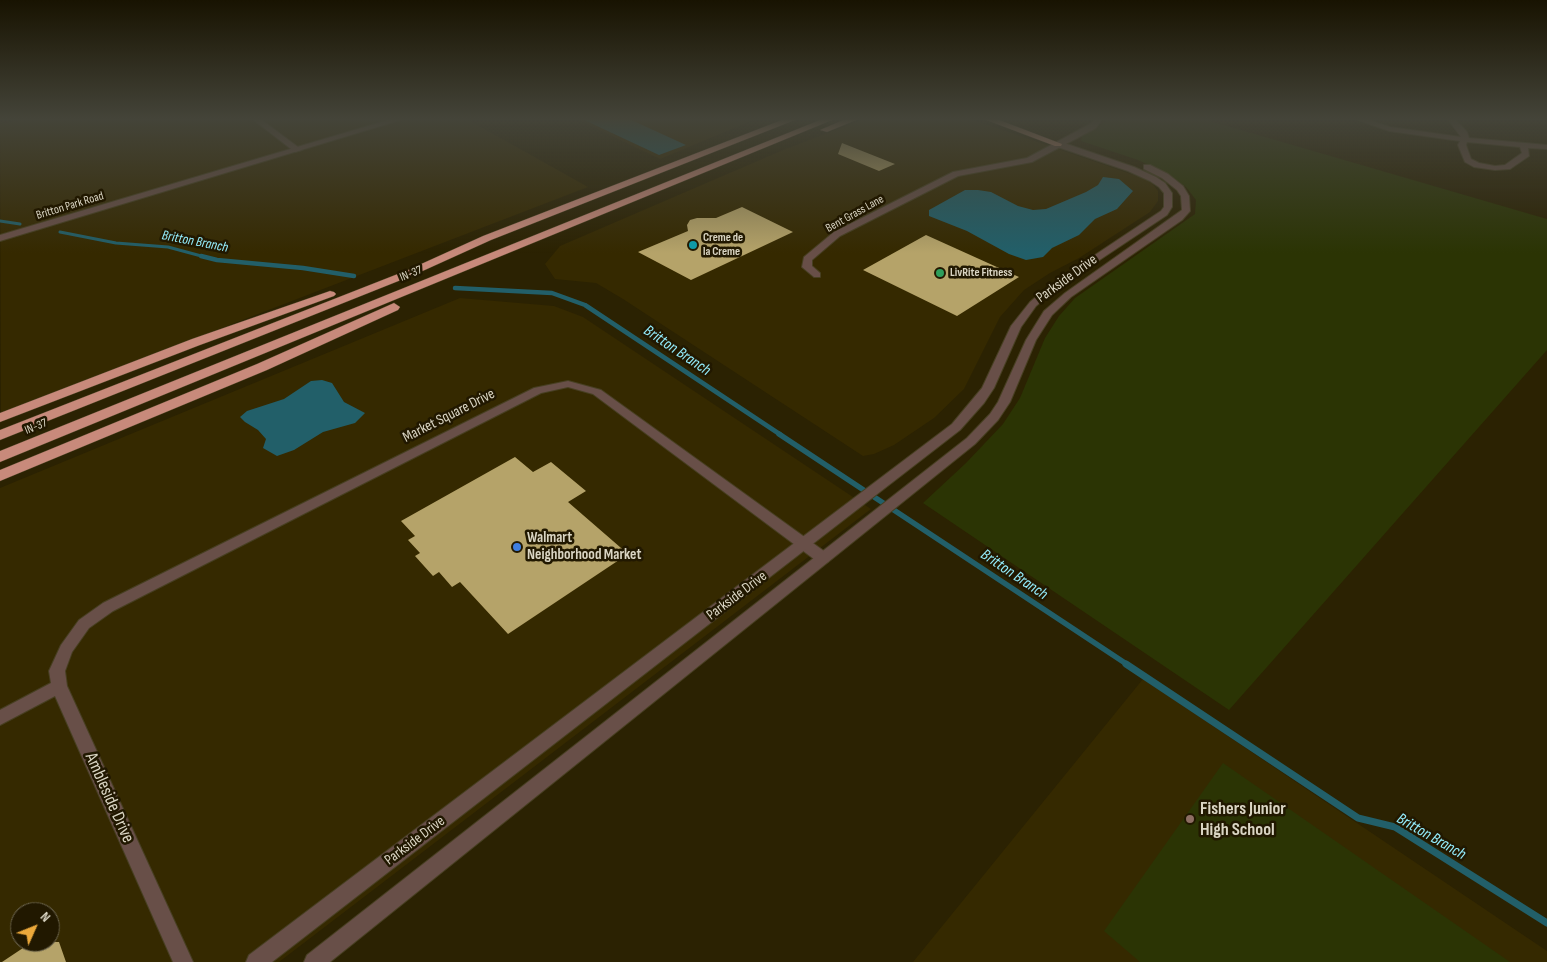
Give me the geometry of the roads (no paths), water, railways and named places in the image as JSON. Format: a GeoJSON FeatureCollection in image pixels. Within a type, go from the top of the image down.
{"type":"FeatureCollection","features":[{"type":"Feature","properties":{"kind":"highway"},"geometry":{"type":"LineString","coordinates":[[566,207],[669,163]]}},
{"type":"Feature","properties":{"kind":"highway","name":"IN-37"},"geometry":{"type":"LineString","coordinates":[[0,436],[412,272],[487,238],[680,163]]}},
{"type":"Feature","properties":{"kind":"highway","name":"IN-37"},"geometry":{"type":"LineString","coordinates":[[0,457],[722,163]]}},
{"type":"Feature","properties":{"kind":"highway"},"geometry":{"type":"LineString","coordinates":[[663,187],[702,176],[737,163]]}},
{"type":"Feature","properties":{"kind":"highway"},"geometry":{"type":"LineString","coordinates":[[0,476],[262,367],[497,260],[547,234]]}},
{"type":"Feature","properties":{"kind":"highway"},"geometry":{"type":"LineString","coordinates":[[0,418],[222,332],[487,238]]}},
{"type":"Feature","properties":{"kind":"street","name":"Britton Park Road"},"geometry":{"type":"LineString","coordinates":[[0,238],[254,163]]}},
{"type":"Feature","properties":{"kind":"street","name":"Bent Grass Lane"},"geometry":{"type":"LineString","coordinates":[[817,276],[807,267],[807,259],[837,234],[956,174],[1014,163]]}},
{"type":"Feature","properties":{"kind":"street","name":"Parkside Drive"},"geometry":{"type":"LineString","coordinates":[[256,962],[805,545],[949,433],[974,407],[988,388],[1016,326],[1037,300],[1053,287],[1164,213],[1168,206],[1168,192],[1162,185],[1141,173],[1115,163]]}},
{"type":"Feature","properties":{"kind":"street","name":"Parkside Drive"},"geometry":{"type":"LineString","coordinates":[[314,962],[971,441],[994,418],[1012,388],[1034,333],[1057,304],[1179,218],[1186,211],[1185,196],[1180,188],[1164,176],[1134,163]]}},
{"type":"Feature","properties":{"kind":"street"},"geometry":{"type":"LineString","coordinates":[[1473,163],[1495,168],[1507,168],[1514,163]]}},
{"type":"Feature","properties":{"kind":"street","name":"Market Square Drive"},"geometry":{"type":"LineString","coordinates":[[76,635],[84,624],[108,607],[538,390],[568,384],[597,392],[824,558]]}},
{"type":"Feature","properties":{"kind":"street","name":"Ambleside Drive"},"geometry":{"type":"LineString","coordinates":[[76,635],[66,650],[57,671],[59,686],[183,962]]}},
{"type":"Feature","properties":{"kind":"street"},"geometry":{"type":"LineString","coordinates":[[0,718],[59,686]]}},
{"type":"Feature","properties":{"kind":"water"},"geometry":{"type":"Polygon","coordinates":[[[1103,177],[1119,179],[1133,191],[1117,209],[1095,219],[1079,235],[1052,248],[1043,257],[1026,260],[1009,254],[967,231],[929,216],[929,210],[965,190],[991,192],[1018,206],[1033,210],[1046,209],[1086,192],[1098,185],[1103,177]]]}},
{"type":"Feature","properties":{"kind":"water"},"geometry":{"type":"Polygon","coordinates":[[[322,380],[332,383],[344,402],[365,413],[355,423],[323,432],[294,450],[277,456],[263,448],[266,439],[258,430],[240,417],[247,411],[284,399],[311,381],[322,380]]]}},
{"type":"Feature","properties":{"kind":"waterway","name":"Britton Branch"},"geometry":{"type":"LineString","coordinates":[[0,221],[20,224]]}},
{"type":"Feature","properties":{"kind":"waterway","name":"Britton Branch"},"geometry":{"type":"LineString","coordinates":[[60,232],[116,243],[168,247],[205,257]]}},
{"type":"Feature","properties":{"kind":"waterway","name":"Britton Branch"},"geometry":{"type":"LineString","coordinates":[[201,256],[205,257]]}},
{"type":"Feature","properties":{"kind":"waterway","name":"Britton Branch"},"geometry":{"type":"LineString","coordinates":[[205,257],[354,276]]}},
{"type":"Feature","properties":{"kind":"waterway","name":"Britton Branch"},"geometry":{"type":"LineString","coordinates":[[455,288],[552,293],[585,305],[781,435]]}},
{"type":"Feature","properties":{"kind":"waterway","name":"Britton Branch"},"geometry":{"type":"LineString","coordinates":[[779,434],[1128,665]]}},
{"type":"Feature","properties":{"kind":"waterway","name":"Britton Branch"},"geometry":{"type":"LineString","coordinates":[[1126,664],[1358,818],[1395,827],[1547,923]]}},
{"type":"Feature","properties":{"kind":"place","name":"Creme de la Creme"},"geometry":{"type":"Point","coordinates":[693,245]}},
{"type":"Feature","properties":{"kind":"place","name":"LivRite Fitness"},"geometry":{"type":"Point","coordinates":[940,273]}},
{"type":"Feature","properties":{"kind":"place","name":"Walmart Neighborhood Market"},"geometry":{"type":"Point","coordinates":[517,547]}},
{"type":"Feature","properties":{"kind":"place","name":"Fishers Junior High School"},"geometry":{"type":"Point","coordinates":[1190,819]}}]}
